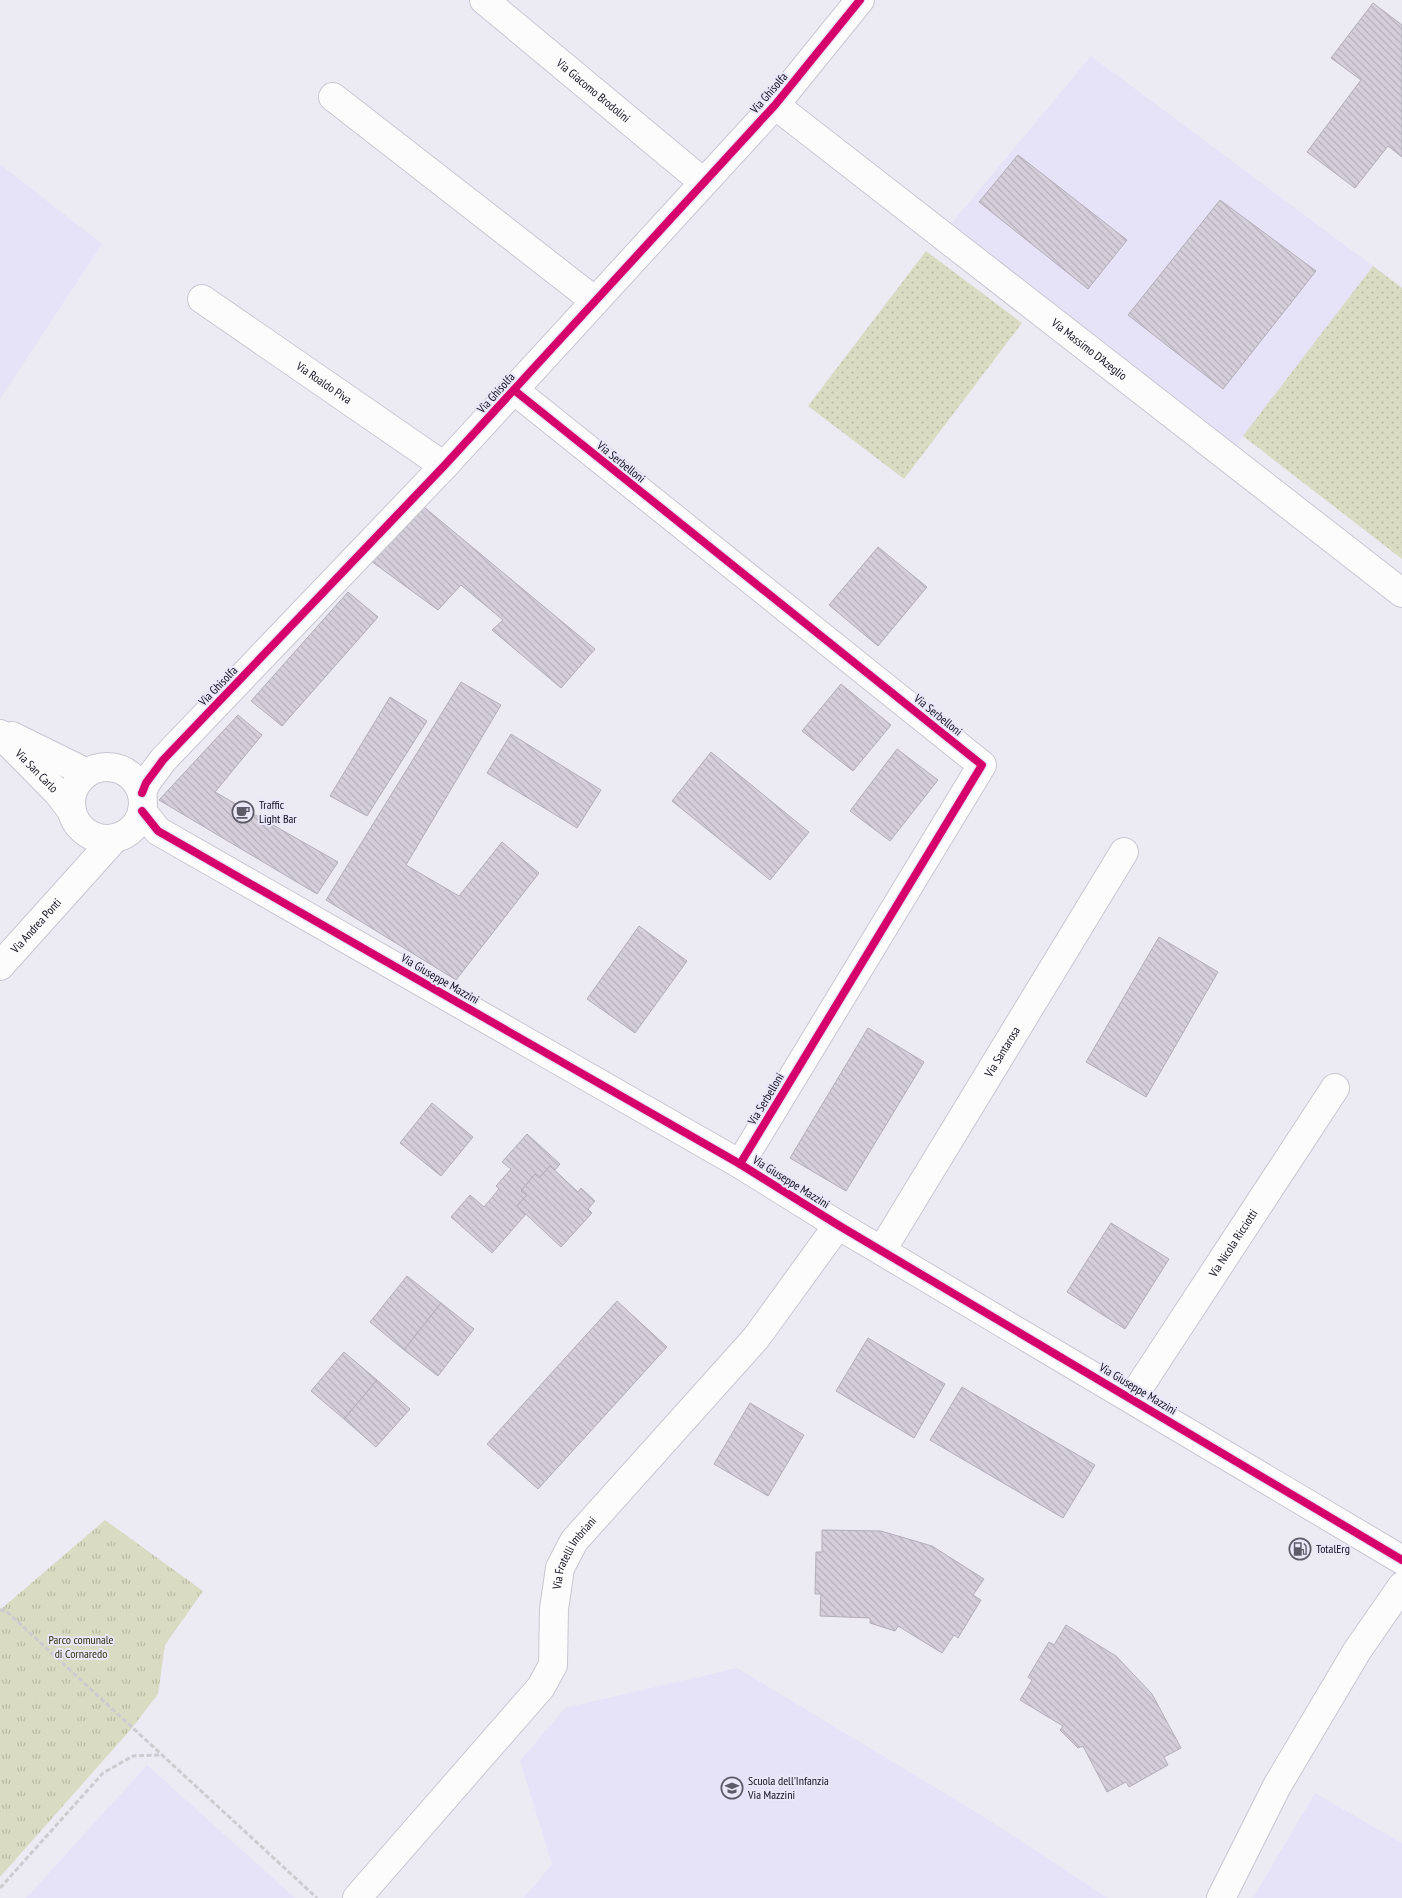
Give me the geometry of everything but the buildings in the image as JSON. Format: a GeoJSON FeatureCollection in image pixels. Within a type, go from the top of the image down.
{"type":"FeatureCollection","features":[{"type":"Feature","properties":{"kind":"street","name":"Via Giacomo Brodolini"},"geometry":{"type":"LineString","coordinates":[[484,0],[703,182]]}},
{"type":"Feature","properties":{"kind":"street","name":"Via Ghisolfa"},"geometry":{"type":"LineString","coordinates":[[130,816],[146,783],[163,760],[444,466],[703,182],[775,106],[860,0]]}},
{"type":"Feature","properties":{"kind":"street"},"geometry":{"type":"LineString","coordinates":[[333,97],[595,301]]}},
{"type":"Feature","properties":{"kind":"street","name":"Via Massimo D'Azeglio"},"geometry":{"type":"LineString","coordinates":[[775,106],[1402,593]]}},
{"type":"Feature","properties":{"kind":"street","name":"Via Roaldo Piva"},"geometry":{"type":"LineString","coordinates":[[202,299],[444,466]]}},
{"type":"Feature","properties":{"kind":"street","name":"Via Serbelloni"},"geometry":{"type":"LineString","coordinates":[[514,390],[982,765],[740,1164]]}},
{"type":"Feature","properties":{"kind":"street","name":"Via San Carlo"},"geometry":{"type":"LineString","coordinates":[[0,730],[87,773]]}},
{"type":"Feature","properties":{"kind":"street","name":"Via San Carlo"},"geometry":{"type":"LineString","coordinates":[[0,734],[58,793],[71,810]]}},
{"type":"Feature","properties":{"kind":"street"},"geometry":{"type":"LineString","coordinates":[[111,767],[126,772],[130,816],[85,833],[76,823],[71,810],[74,788],[77,782],[87,773],[98,768],[111,767]]}},
{"type":"Feature","properties":{"kind":"street","name":"Via Giuseppe Mazzini"},"geometry":{"type":"LineString","coordinates":[[130,816],[740,1164],[838,1225],[1402,1560]]}},
{"type":"Feature","properties":{"kind":"street","name":"Via Andrea Ponti"},"geometry":{"type":"LineString","coordinates":[[0,966],[130,816]]}},
{"type":"Feature","properties":{"kind":"street","name":"Via Santarosa"},"geometry":{"type":"LineString","coordinates":[[882,1250],[1124,852]]}},
{"type":"Feature","properties":{"kind":"street","name":"Via Nicola Ricciotti"},"geometry":{"type":"LineString","coordinates":[[1132,1398],[1335,1088]]}},
{"type":"Feature","properties":{"kind":"street","name":"Via Fratelli Imbriani"},"geometry":{"type":"LineString","coordinates":[[357,1898],[541,1687],[553,1665],[554,1609],[560,1568],[574,1541],[756,1338],[838,1225]]}},
{"type":"Feature","properties":{"kind":"street"},"geometry":{"type":"LineString","coordinates":[[1222,1898],[1277,1786],[1357,1651],[1402,1586]]}},
{"type":"Feature","properties":{"kind":"path"},"geometry":{"type":"LineString","coordinates":[[0,1610],[5,1610],[316,1898]]}},
{"type":"Feature","properties":{"kind":"path"},"geometry":{"type":"LineString","coordinates":[[0,1888],[103,1773],[133,1756],[161,1755]]}},
{"type":"Feature","properties":{"kind":"shaded area"},"geometry":{"type":"Polygon","coordinates":[[[1091,56],[1373,266],[1232,452],[945,231],[1091,56]]]}},
{"type":"Feature","properties":{"kind":"shaded area"},"geometry":{"type":"Polygon","coordinates":[[[0,164],[102,244],[0,399],[0,164]]]}},
{"type":"Feature","properties":{"kind":"shaded area","name":"Scuola dell'Infanzia Via Mazzini"},"geometry":{"type":"Polygon","coordinates":[[[737,1668],[981,1815],[1108,1898],[524,1898],[552,1864],[520,1761],[565,1708],[737,1668]]]}},
{"type":"Feature","properties":{"kind":"shaded area"},"geometry":{"type":"Polygon","coordinates":[[[147,1765],[295,1898],[26,1898],[147,1765]]]}},
{"type":"Feature","properties":{"kind":"shaded area"},"geometry":{"type":"Polygon","coordinates":[[[1315,1793],[1402,1843],[1402,1898],[1253,1898],[1315,1793]]]}},
{"type":"Feature","properties":{"kind":"green space"},"geometry":{"type":"Polygon","coordinates":[[[926,251],[1022,323],[904,479],[808,406],[926,251]]]}},
{"type":"Feature","properties":{"kind":"green space"},"geometry":{"type":"Polygon","coordinates":[[[1373,266],[1402,288],[1402,559],[1243,436],[1373,266]]]}},
{"type":"Feature","properties":{"kind":"green space","name":"Parco comunale di Cornaredo"},"geometry":{"type":"Polygon","coordinates":[[[105,1520],[203,1591],[165,1645],[158,1694],[132,1728],[0,1877],[0,1610],[105,1520]]]}},
{"type":"Feature","properties":{"kind":"cycle path"},"geometry":{"type":"LineString","coordinates":[[142,793],[146,783],[163,760],[444,466],[775,105],[860,0]]}},
{"type":"Feature","properties":{"kind":"cycle path"},"geometry":{"type":"LineString","coordinates":[[514,390],[982,765],[740,1164]]}},
{"type":"Feature","properties":{"kind":"cycle path"},"geometry":{"type":"LineString","coordinates":[[142,811],[158,831],[740,1164],[838,1225],[1402,1560]]}},
{"type":"Feature","properties":{"kind":"place","name":"Traffic Light Bar"},"geometry":{"type":"Point","coordinates":[243,812]}},
{"type":"Feature","properties":{"kind":"place","name":"TotalErg"},"geometry":{"type":"Point","coordinates":[1300,1549]}},
{"type":"Feature","properties":{"kind":"place","name":"Scuola dell'Infanzia Via Mazzini"},"geometry":{"type":"Point","coordinates":[732,1788]}}]}
